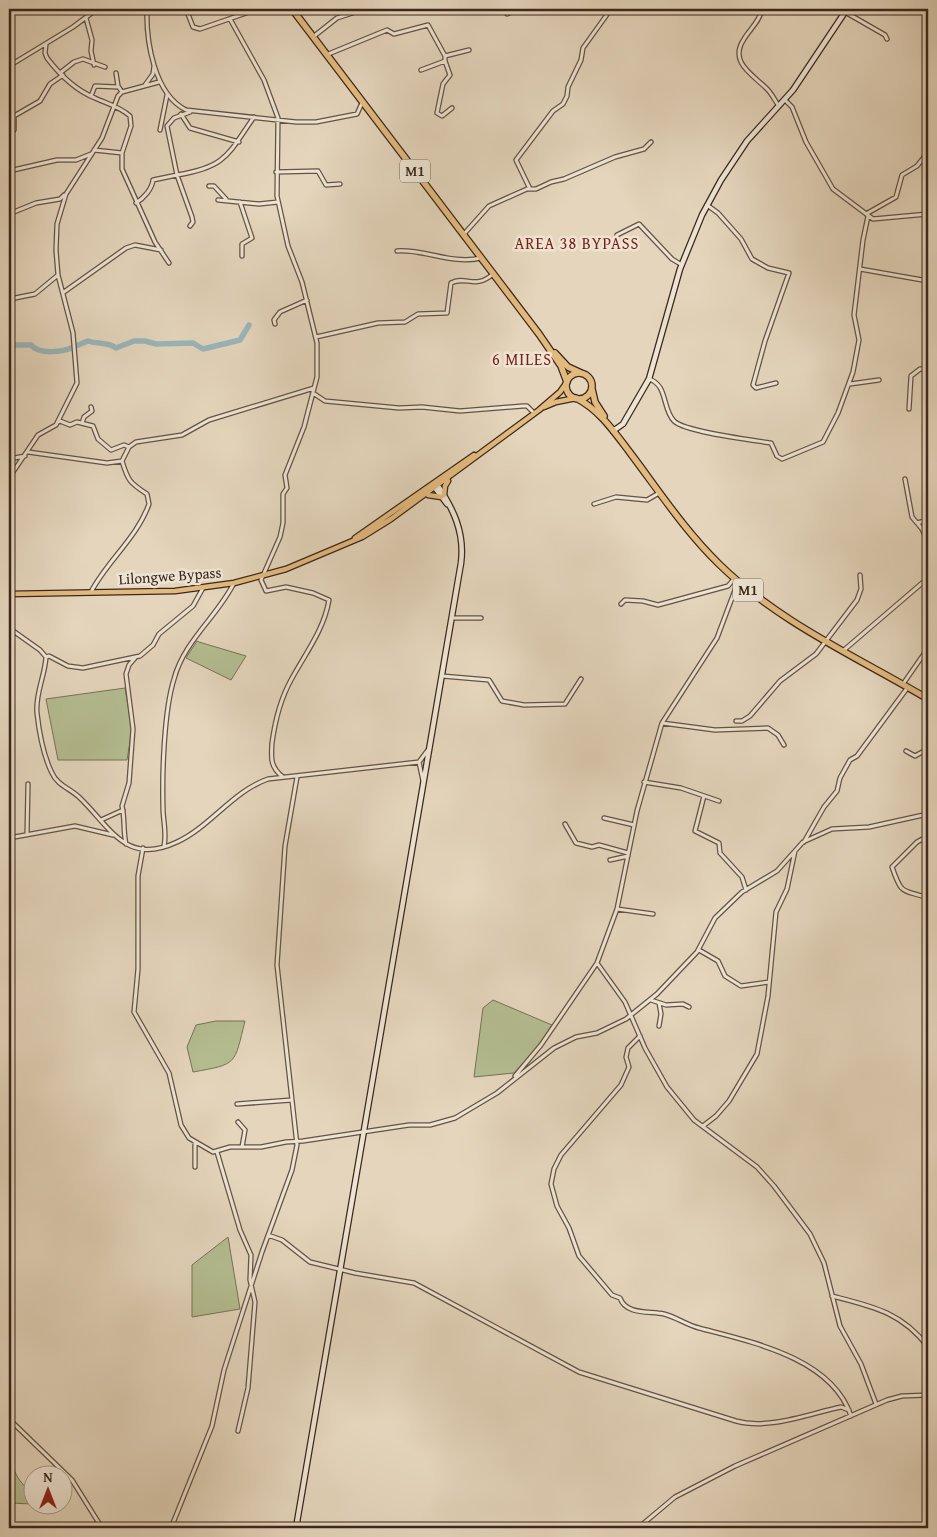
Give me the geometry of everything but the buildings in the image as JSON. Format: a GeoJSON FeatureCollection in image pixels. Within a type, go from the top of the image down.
{"type":"FeatureCollection","features":[{"type":"Feature","properties":{"kind":"highway","name":"M1"},"geometry":{"type":"LineString","coordinates":[[292,9],[539,334],[561,366],[568,391],[591,406],[612,430],[703,548],[736,580],[776,610],[928,699]]}},
{"type":"Feature","properties":{"kind":"highway","name":"M1"},"geometry":{"type":"LineString","coordinates":[[539,334],[568,367],[590,379],[595,402],[612,430]]}},
{"type":"Feature","properties":{"kind":"highway"},"geometry":{"type":"LineString","coordinates":[[567,382],[573,375],[583,374]]}},
{"type":"Feature","properties":{"kind":"highway"},"geometry":{"type":"LineString","coordinates":[[576,398],[586,396],[592,387]]}},
{"type":"Feature","properties":{"kind":"main road"},"geometry":{"type":"LineString","coordinates":[[612,430],[627,418],[649,379],[682,265],[707,205],[742,148],[785,100],[846,10]]}},
{"type":"Feature","properties":{"kind":"main road","name":"Lilongwe Bypass"},"geometry":{"type":"LineString","coordinates":[[9,594],[167,591],[203,588],[263,576],[309,560],[377,528],[425,496],[435,486],[536,412],[560,392],[567,382]]}},
{"type":"Feature","properties":{"kind":"main road","name":"Lilongwe Bypass"},"geometry":{"type":"LineString","coordinates":[[536,412],[556,402],[576,398]]}},
{"type":"Feature","properties":{"kind":"main road","name":"Lilongwe Bypass"},"geometry":{"type":"LineString","coordinates":[[354,538],[454,475],[484,451]]}},
{"type":"Feature","properties":{"kind":"main road"},"geometry":{"type":"LineString","coordinates":[[443,496],[445,486],[454,475]]}},
{"type":"Feature","properties":{"kind":"main road"},"geometry":{"type":"LineString","coordinates":[[296,1528],[462,548],[455,516],[435,486]]}},
{"type":"Feature","properties":{"kind":"main road"},"geometry":{"type":"LineString","coordinates":[[425,496],[432,494],[443,496]]}},
{"type":"Feature","properties":{"kind":"street"},"geometry":{"type":"LineString","coordinates":[[9,66],[86,18],[96,9]]}},
{"type":"Feature","properties":{"kind":"street"},"geometry":{"type":"LineString","coordinates":[[147,9],[148,38],[159,82],[167,94],[180,107],[192,111],[316,122],[357,114],[362,102]]}},
{"type":"Feature","properties":{"kind":"street"},"geometry":{"type":"LineString","coordinates":[[186,9],[193,27],[200,29],[258,9]]}},
{"type":"Feature","properties":{"kind":"street"},"geometry":{"type":"LineString","coordinates":[[313,37],[337,18],[365,9]]}},
{"type":"Feature","properties":{"kind":"street"},"geometry":{"type":"LineString","coordinates":[[503,9],[507,14],[520,9]]}},
{"type":"Feature","properties":{"kind":"street"},"geometry":{"type":"LineString","coordinates":[[530,189],[516,160],[553,111],[563,104],[567,96],[568,87],[581,60],[583,48],[591,34],[611,9]]}},
{"type":"Feature","properties":{"kind":"street"},"geometry":{"type":"LineString","coordinates":[[762,9],[758,20],[742,43],[739,54],[748,74],[769,91],[779,106]]}},
{"type":"Feature","properties":{"kind":"street"},"geometry":{"type":"LineString","coordinates":[[846,10],[886,35],[887,39]]}},
{"type":"Feature","properties":{"kind":"street"},"geometry":{"type":"LineString","coordinates":[[86,18],[92,40],[90,51],[94,65]]}},
{"type":"Feature","properties":{"kind":"street"},"geometry":{"type":"LineString","coordinates":[[230,19],[264,80],[278,118],[276,172],[278,202],[288,246],[307,300],[316,337],[318,370],[313,393],[304,426],[284,474],[287,488],[283,494],[282,528],[261,580],[266,591],[282,588],[300,590],[329,600],[316,638],[290,682],[275,719],[271,760],[274,768],[283,777]]}},
{"type":"Feature","properties":{"kind":"street"},"geometry":{"type":"LineString","coordinates":[[326,55],[387,30],[394,34],[428,25],[445,56],[450,75],[443,84],[437,113],[442,116],[452,108]]}},
{"type":"Feature","properties":{"kind":"street"},"geometry":{"type":"LineString","coordinates":[[46,44],[46,55],[73,86],[126,112],[131,120],[122,153],[122,170],[136,202],[169,263]]}},
{"type":"Feature","properties":{"kind":"street"},"geometry":{"type":"LineString","coordinates":[[445,56],[469,50]]}},
{"type":"Feature","properties":{"kind":"street"},"geometry":{"type":"LineString","coordinates":[[9,118],[40,101],[50,84],[74,62],[82,59],[88,60],[94,65],[105,67]]}},
{"type":"Feature","properties":{"kind":"street"},"geometry":{"type":"LineString","coordinates":[[421,70],[445,61]]}},
{"type":"Feature","properties":{"kind":"street"},"geometry":{"type":"LineString","coordinates":[[144,86],[153,74],[155,62]]}},
{"type":"Feature","properties":{"kind":"street"},"geometry":{"type":"LineString","coordinates":[[116,73],[118,87],[122,92]]}},
{"type":"Feature","properties":{"kind":"street"},"geometry":{"type":"LineString","coordinates":[[9,478],[38,435],[57,422],[78,379],[73,333],[58,275],[56,231],[59,214],[66,194],[109,123],[114,105],[122,92],[159,82]]}},
{"type":"Feature","properties":{"kind":"street"},"geometry":{"type":"LineString","coordinates":[[91,96],[96,85],[118,87]]}},
{"type":"Feature","properties":{"kind":"street"},"geometry":{"type":"LineString","coordinates":[[160,130],[167,94]]}},
{"type":"Feature","properties":{"kind":"street"},"geometry":{"type":"LineString","coordinates":[[785,100],[792,107],[806,142],[830,184],[839,193],[867,215],[878,219],[928,214]]}},
{"type":"Feature","properties":{"kind":"street"},"geometry":{"type":"LineString","coordinates":[[190,226],[192,216],[177,175],[167,126],[181,114],[192,111]]}},
{"type":"Feature","properties":{"kind":"street"},"geometry":{"type":"LineString","coordinates":[[181,114],[190,128],[239,142]]}},
{"type":"Feature","properties":{"kind":"street"},"geometry":{"type":"LineString","coordinates":[[9,134],[14,130],[14,116]]}},
{"type":"Feature","properties":{"kind":"street"},"geometry":{"type":"LineString","coordinates":[[136,202],[143,198],[152,185],[153,180],[195,172],[218,164],[239,142],[255,117]]}},
{"type":"Feature","properties":{"kind":"street"},"geometry":{"type":"LineString","coordinates":[[464,234],[488,206],[615,157],[644,149],[651,142]]}},
{"type":"Feature","properties":{"kind":"street"},"geometry":{"type":"LineString","coordinates":[[94,150],[122,153]]}},
{"type":"Feature","properties":{"kind":"street"},"geometry":{"type":"LineString","coordinates":[[867,215],[896,197],[902,175],[917,166],[928,152]]}},
{"type":"Feature","properties":{"kind":"street"},"geometry":{"type":"LineString","coordinates":[[9,171],[57,160],[76,160],[91,154]]}},
{"type":"Feature","properties":{"kind":"street"},"geometry":{"type":"LineString","coordinates":[[276,172],[318,171],[326,185],[340,184]]}},
{"type":"Feature","properties":{"kind":"street"},"geometry":{"type":"LineString","coordinates":[[209,186],[214,186],[227,200]]}},
{"type":"Feature","properties":{"kind":"street"},"geometry":{"type":"LineString","coordinates":[[9,214],[36,203],[60,199],[66,194]]}},
{"type":"Feature","properties":{"kind":"street"},"geometry":{"type":"LineString","coordinates":[[218,200],[259,204],[278,202]]}},
{"type":"Feature","properties":{"kind":"street"},"geometry":{"type":"LineString","coordinates":[[240,202],[252,238],[242,244],[242,256]]}},
{"type":"Feature","properties":{"kind":"street"},"geometry":{"type":"LineString","coordinates":[[707,205],[718,212],[741,239],[752,259],[768,268],[789,273],[765,341],[753,385],[756,388],[776,383]]}},
{"type":"Feature","properties":{"kind":"street"},"geometry":{"type":"LineString","coordinates":[[649,379],[659,386],[671,416],[677,423],[721,436],[747,438],[771,443],[777,456],[784,459],[825,440],[849,384],[858,343],[854,315],[867,215]]}},
{"type":"Feature","properties":{"kind":"street"},"geometry":{"type":"LineString","coordinates":[[617,235],[639,224],[672,259],[682,265]]}},
{"type":"Feature","properties":{"kind":"street"},"geometry":{"type":"LineString","coordinates":[[64,293],[126,248],[135,245],[162,250]]}},
{"type":"Feature","properties":{"kind":"street"},"geometry":{"type":"LineString","coordinates":[[398,252],[411,250],[416,254],[447,256],[455,260],[481,258]]}},
{"type":"Feature","properties":{"kind":"street"},"geometry":{"type":"LineString","coordinates":[[860,269],[928,281]]}},
{"type":"Feature","properties":{"kind":"street"},"geometry":{"type":"LineString","coordinates":[[316,337],[378,323],[405,322],[418,314],[447,313],[451,283],[456,281],[483,282],[493,274]]}},
{"type":"Feature","properties":{"kind":"street"},"geometry":{"type":"LineString","coordinates":[[9,305],[10,299],[35,294],[58,275]]}},
{"type":"Feature","properties":{"kind":"street"},"geometry":{"type":"LineString","coordinates":[[275,324],[274,320],[277,314],[307,300]]}},
{"type":"Feature","properties":{"kind":"street"},"geometry":{"type":"LineString","coordinates":[[909,409],[911,376],[920,369],[928,369]]}},
{"type":"Feature","properties":{"kind":"street"},"geometry":{"type":"LineString","coordinates":[[849,384],[879,380]]}},
{"type":"Feature","properties":{"kind":"street"},"geometry":{"type":"LineString","coordinates":[[91,593],[98,579],[138,526],[149,504],[146,494],[134,487],[128,478],[122,461],[129,447],[142,440],[182,435],[209,420],[314,388]]}},
{"type":"Feature","properties":{"kind":"street"},"geometry":{"type":"LineString","coordinates":[[313,393],[326,401],[399,408],[422,407],[460,411],[527,406],[536,412]]}},
{"type":"Feature","properties":{"kind":"street"},"geometry":{"type":"LineString","coordinates":[[82,423],[84,417],[92,411],[92,407]]}},
{"type":"Feature","properties":{"kind":"street"},"geometry":{"type":"LineString","coordinates":[[57,422],[60,421],[70,425],[82,423],[93,426],[98,439],[111,450],[124,445],[129,447]]}},
{"type":"Feature","properties":{"kind":"street"},"geometry":{"type":"LineString","coordinates":[[28,452],[113,463],[122,461]]}},
{"type":"Feature","properties":{"kind":"street"},"geometry":{"type":"LineString","coordinates":[[9,459],[25,456]]}},
{"type":"Feature","properties":{"kind":"street"},"geometry":{"type":"LineString","coordinates":[[905,479],[910,509],[916,523],[928,536]]}},
{"type":"Feature","properties":{"kind":"street"},"geometry":{"type":"LineString","coordinates":[[594,504],[616,497],[647,500],[659,492]]}},
{"type":"Feature","properties":{"kind":"street"},"geometry":{"type":"LineString","coordinates":[[916,523],[928,520]]}},
{"type":"Feature","properties":{"kind":"street"},"geometry":{"type":"LineString","coordinates":[[922,529],[928,542]]}},
{"type":"Feature","properties":{"kind":"street"},"geometry":{"type":"LineString","coordinates":[[736,721],[742,721],[750,716],[780,681],[816,654],[860,594],[860,575]]}},
{"type":"Feature","properties":{"kind":"street"},"geometry":{"type":"LineString","coordinates":[[844,650],[928,578]]}},
{"type":"Feature","properties":{"kind":"street"},"geometry":{"type":"LineString","coordinates":[[621,604],[625,600],[643,601],[658,605],[728,586],[736,580]]}},
{"type":"Feature","properties":{"kind":"street"},"geometry":{"type":"LineString","coordinates":[[514,1079],[541,1046],[597,962],[617,909],[644,782],[662,723],[710,650],[724,624],[736,580]]}},
{"type":"Feature","properties":{"kind":"street"},"geometry":{"type":"LineString","coordinates":[[163,846],[166,838],[163,808],[165,752],[173,681],[188,647],[234,583]]}},
{"type":"Feature","properties":{"kind":"street"},"geometry":{"type":"LineString","coordinates":[[126,844],[123,824],[125,813],[122,810],[122,800],[129,783],[133,729],[126,674],[129,665],[135,658],[145,652],[159,634],[193,606],[203,588]]}},
{"type":"Feature","properties":{"kind":"street"},"geometry":{"type":"LineString","coordinates":[[451,618],[481,618]]}},
{"type":"Feature","properties":{"kind":"street"},"geometry":{"type":"LineString","coordinates":[[9,628],[40,650],[46,657],[49,656],[71,667],[82,668],[135,658]]}},
{"type":"Feature","properties":{"kind":"street"},"geometry":{"type":"LineString","coordinates":[[143,848],[138,876],[138,970],[134,1012],[169,1073],[180,1126],[195,1142],[210,1151],[217,1152],[230,1147],[262,1147],[409,1125],[430,1125],[455,1118],[497,1093],[554,1048],[576,1037],[614,1026],[650,1000],[699,950],[712,922],[746,890],[777,872],[803,842],[824,806],[836,791],[840,778],[850,760],[857,756],[906,686],[928,648]]}},
{"type":"Feature","properties":{"kind":"street"},"geometry":{"type":"LineString","coordinates":[[46,657],[37,712],[50,767],[56,780],[77,796],[114,835],[126,844],[143,848],[163,846],[186,837],[262,782],[283,777],[297,777],[419,762],[429,749]]}},
{"type":"Feature","properties":{"kind":"street"},"geometry":{"type":"LineString","coordinates":[[441,676],[489,680],[502,701],[524,705],[565,704],[581,679]]}},
{"type":"Feature","properties":{"kind":"street"},"geometry":{"type":"LineString","coordinates":[[662,723],[715,730],[768,728],[778,735],[784,745]]}},
{"type":"Feature","properties":{"kind":"street"},"geometry":{"type":"LineString","coordinates":[[906,751],[915,756],[928,751]]}},
{"type":"Feature","properties":{"kind":"street"},"geometry":{"type":"LineString","coordinates":[[419,762],[423,782]]}},
{"type":"Feature","properties":{"kind":"street"},"geometry":{"type":"LineString","coordinates":[[171,1528],[212,1426],[224,1370],[268,1235],[292,1170],[297,1141],[277,965],[285,846],[297,777]]}},
{"type":"Feature","properties":{"kind":"street"},"geometry":{"type":"LineString","coordinates":[[644,782],[681,788],[719,801]]}},
{"type":"Feature","properties":{"kind":"street"},"geometry":{"type":"LineString","coordinates":[[27,835],[28,784]]}},
{"type":"Feature","properties":{"kind":"street"},"geometry":{"type":"LineString","coordinates":[[704,796],[695,831],[719,843],[720,853],[742,877],[746,890]]}},
{"type":"Feature","properties":{"kind":"street"},"geometry":{"type":"LineString","coordinates":[[101,820],[122,810]]}},
{"type":"Feature","properties":{"kind":"street"},"geometry":{"type":"LineString","coordinates":[[803,842],[837,828],[869,827],[928,814]]}},
{"type":"Feature","properties":{"kind":"street"},"geometry":{"type":"LineString","coordinates":[[604,818],[634,825]]}},
{"type":"Feature","properties":{"kind":"street"},"geometry":{"type":"LineString","coordinates":[[565,824],[576,844],[592,847],[599,845],[628,854]]}},
{"type":"Feature","properties":{"kind":"street"},"geometry":{"type":"LineString","coordinates":[[9,838],[75,826],[114,835]]}},
{"type":"Feature","properties":{"kind":"street"},"geometry":{"type":"LineString","coordinates":[[928,836],[918,842],[892,867],[899,888],[909,894],[928,898]]}},
{"type":"Feature","properties":{"kind":"street"},"geometry":{"type":"LineString","coordinates":[[703,1126],[729,1101],[757,1054],[764,1023],[776,910],[787,889],[795,851]]}},
{"type":"Feature","properties":{"kind":"street"},"geometry":{"type":"LineString","coordinates":[[610,860],[628,854]]}},
{"type":"Feature","properties":{"kind":"street"},"geometry":{"type":"LineString","coordinates":[[617,909],[653,914]]}},
{"type":"Feature","properties":{"kind":"street"},"geometry":{"type":"LineString","coordinates":[[699,950],[718,961],[725,976],[741,986],[769,982]]}},
{"type":"Feature","properties":{"kind":"street"},"geometry":{"type":"LineString","coordinates":[[597,962],[626,1002],[640,1036],[667,1087],[688,1113],[757,1167],[797,1215],[820,1252],[840,1326],[861,1364],[876,1404]]}},
{"type":"Feature","properties":{"kind":"street"},"geometry":{"type":"LineString","coordinates":[[650,1000],[658,1003],[683,1004],[688,1007]]}},
{"type":"Feature","properties":{"kind":"street"},"geometry":{"type":"LineString","coordinates":[[658,1003],[661,1014],[659,1026]]}},
{"type":"Feature","properties":{"kind":"street"},"geometry":{"type":"LineString","coordinates":[[640,1036],[628,1048],[626,1057],[628,1067],[621,1085],[561,1155],[554,1168],[551,1188],[560,1214],[569,1228],[579,1256],[612,1295],[620,1298],[626,1307],[638,1312],[664,1314],[698,1328],[759,1345],[791,1357],[830,1381],[843,1396],[851,1416]]}},
{"type":"Feature","properties":{"kind":"street"},"geometry":{"type":"LineString","coordinates":[[237,1104],[292,1100]]}},
{"type":"Feature","properties":{"kind":"street"},"geometry":{"type":"LineString","coordinates":[[238,1122],[245,1130],[242,1147]]}},
{"type":"Feature","properties":{"kind":"street"},"geometry":{"type":"LineString","coordinates":[[195,1142],[195,1167]]}},
{"type":"Feature","properties":{"kind":"street"},"geometry":{"type":"LineString","coordinates":[[217,1152],[240,1230],[251,1255],[251,1286],[255,1314],[248,1388],[238,1431]]}},
{"type":"Feature","properties":{"kind":"street"},"geometry":{"type":"LineString","coordinates":[[268,1235],[282,1240],[310,1262],[414,1283],[579,1372],[736,1421],[768,1423],[841,1407],[849,1410]]}},
{"type":"Feature","properties":{"kind":"street"},"geometry":{"type":"LineString","coordinates":[[832,1296],[874,1307],[899,1318],[910,1326],[928,1347]]}},
{"type":"Feature","properties":{"kind":"street"},"geometry":{"type":"LineString","coordinates":[[638,1528],[676,1497],[735,1466],[876,1404],[894,1398],[928,1395]]}},
{"type":"Feature","properties":{"kind":"street"},"geometry":{"type":"LineString","coordinates":[[9,1419],[72,1480],[102,1528]]}},
{"type":"Feature","properties":{"kind":"green space"},"geometry":{"type":"Polygon","coordinates":[[[197,641],[246,656],[231,680],[186,658],[197,641]]]}},
{"type":"Feature","properties":{"kind":"green space"},"geometry":{"type":"Polygon","coordinates":[[[125,688],[132,729],[127,760],[58,760],[46,699],[125,688]]]}},
{"type":"Feature","properties":{"kind":"green space"},"geometry":{"type":"Polygon","coordinates":[[[493,1000],[552,1025],[538,1047],[514,1073],[474,1077],[483,1008],[493,1000]]]}},
{"type":"Feature","properties":{"kind":"green space"},"geometry":{"type":"Polygon","coordinates":[[[216,1021],[245,1021],[236,1054],[232,1060],[219,1067],[193,1072],[187,1047],[196,1025],[216,1021]]]}},
{"type":"Feature","properties":{"kind":"green space"},"geometry":{"type":"Polygon","coordinates":[[[228,1237],[240,1309],[192,1317],[192,1265],[228,1237]]]}},
{"type":"Feature","properties":{"kind":"green space"},"geometry":{"type":"Polygon","coordinates":[[[9,1460],[22,1483],[22,1504],[9,1503],[9,1460]]]}},
{"type":"Feature","properties":{"kind":"waterway"},"geometry":{"type":"LineString","coordinates":[[76,346],[88,341],[116,348],[134,341],[145,341],[156,344],[193,343],[203,349],[240,340],[249,325]]}},
{"type":"Feature","properties":{"kind":"waterway"},"geometry":{"type":"LineString","coordinates":[[9,345],[31,345],[40,350],[51,352],[74,347]]}},
{"type":"Feature","properties":{"kind":"district","name":"AREA 38 BYPASS"},"geometry":{"type":"Point","coordinates":[577,243]}},
{"type":"Feature","properties":{"kind":"district","name":"6 MILES"},"geometry":{"type":"Point","coordinates":[522,359]}}]}
